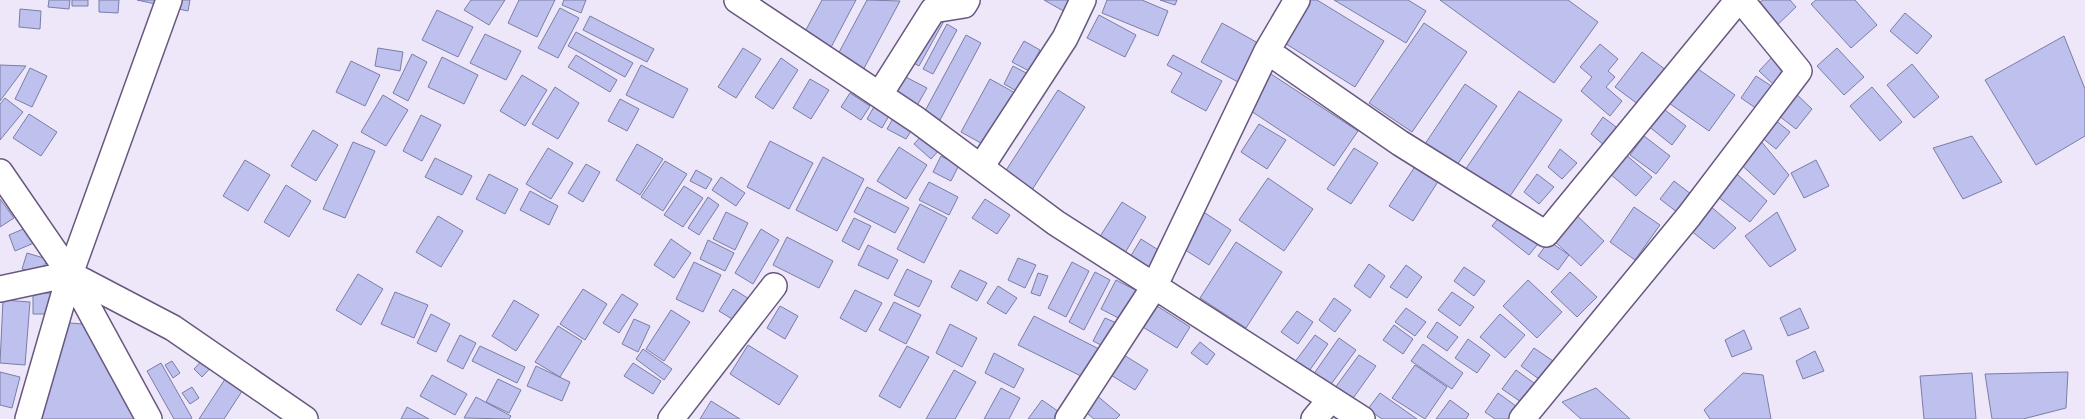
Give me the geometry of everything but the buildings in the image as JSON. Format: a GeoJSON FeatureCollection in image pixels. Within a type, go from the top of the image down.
{"type":"FeatureCollection","features":[{"type":"Feature","properties":{"kind":"street"},"geometry":{"type":"LineString","coordinates":[[28,419],[70,274],[169,0]]}},
{"type":"Feature","properties":{"kind":"street"},"geometry":{"type":"LineString","coordinates":[[736,0],[880,94],[1056,223],[1362,419]]}},
{"type":"Feature","properties":{"kind":"street"},"geometry":{"type":"LineString","coordinates":[[880,94],[933,10],[964,5],[967,0]]}},
{"type":"Feature","properties":{"kind":"street"},"geometry":{"type":"LineString","coordinates":[[981,167],[1065,38],[1083,0]]}},
{"type":"Feature","properties":{"kind":"street"},"geometry":{"type":"LineString","coordinates":[[1068,419],[1154,287],[1267,51],[1298,0]]}},
{"type":"Feature","properties":{"kind":"street"},"geometry":{"type":"LineString","coordinates":[[1267,51],[1400,143],[1546,234],[1739,0],[1799,70],[1689,216],[1522,419]]}},
{"type":"Feature","properties":{"kind":"street"},"geometry":{"type":"LineString","coordinates":[[0,172],[70,274],[149,419]]}},
{"type":"Feature","properties":{"kind":"street"},"geometry":{"type":"LineString","coordinates":[[0,289],[70,274],[173,328],[306,419]]}},
{"type":"Feature","properties":{"kind":"street"},"geometry":{"type":"LineString","coordinates":[[671,419],[774,286]]}},
{"type":"Feature","properties":{"kind":"street"},"geometry":{"type":"LineString","coordinates":[[1314,419],[1330,400]]}}]}
